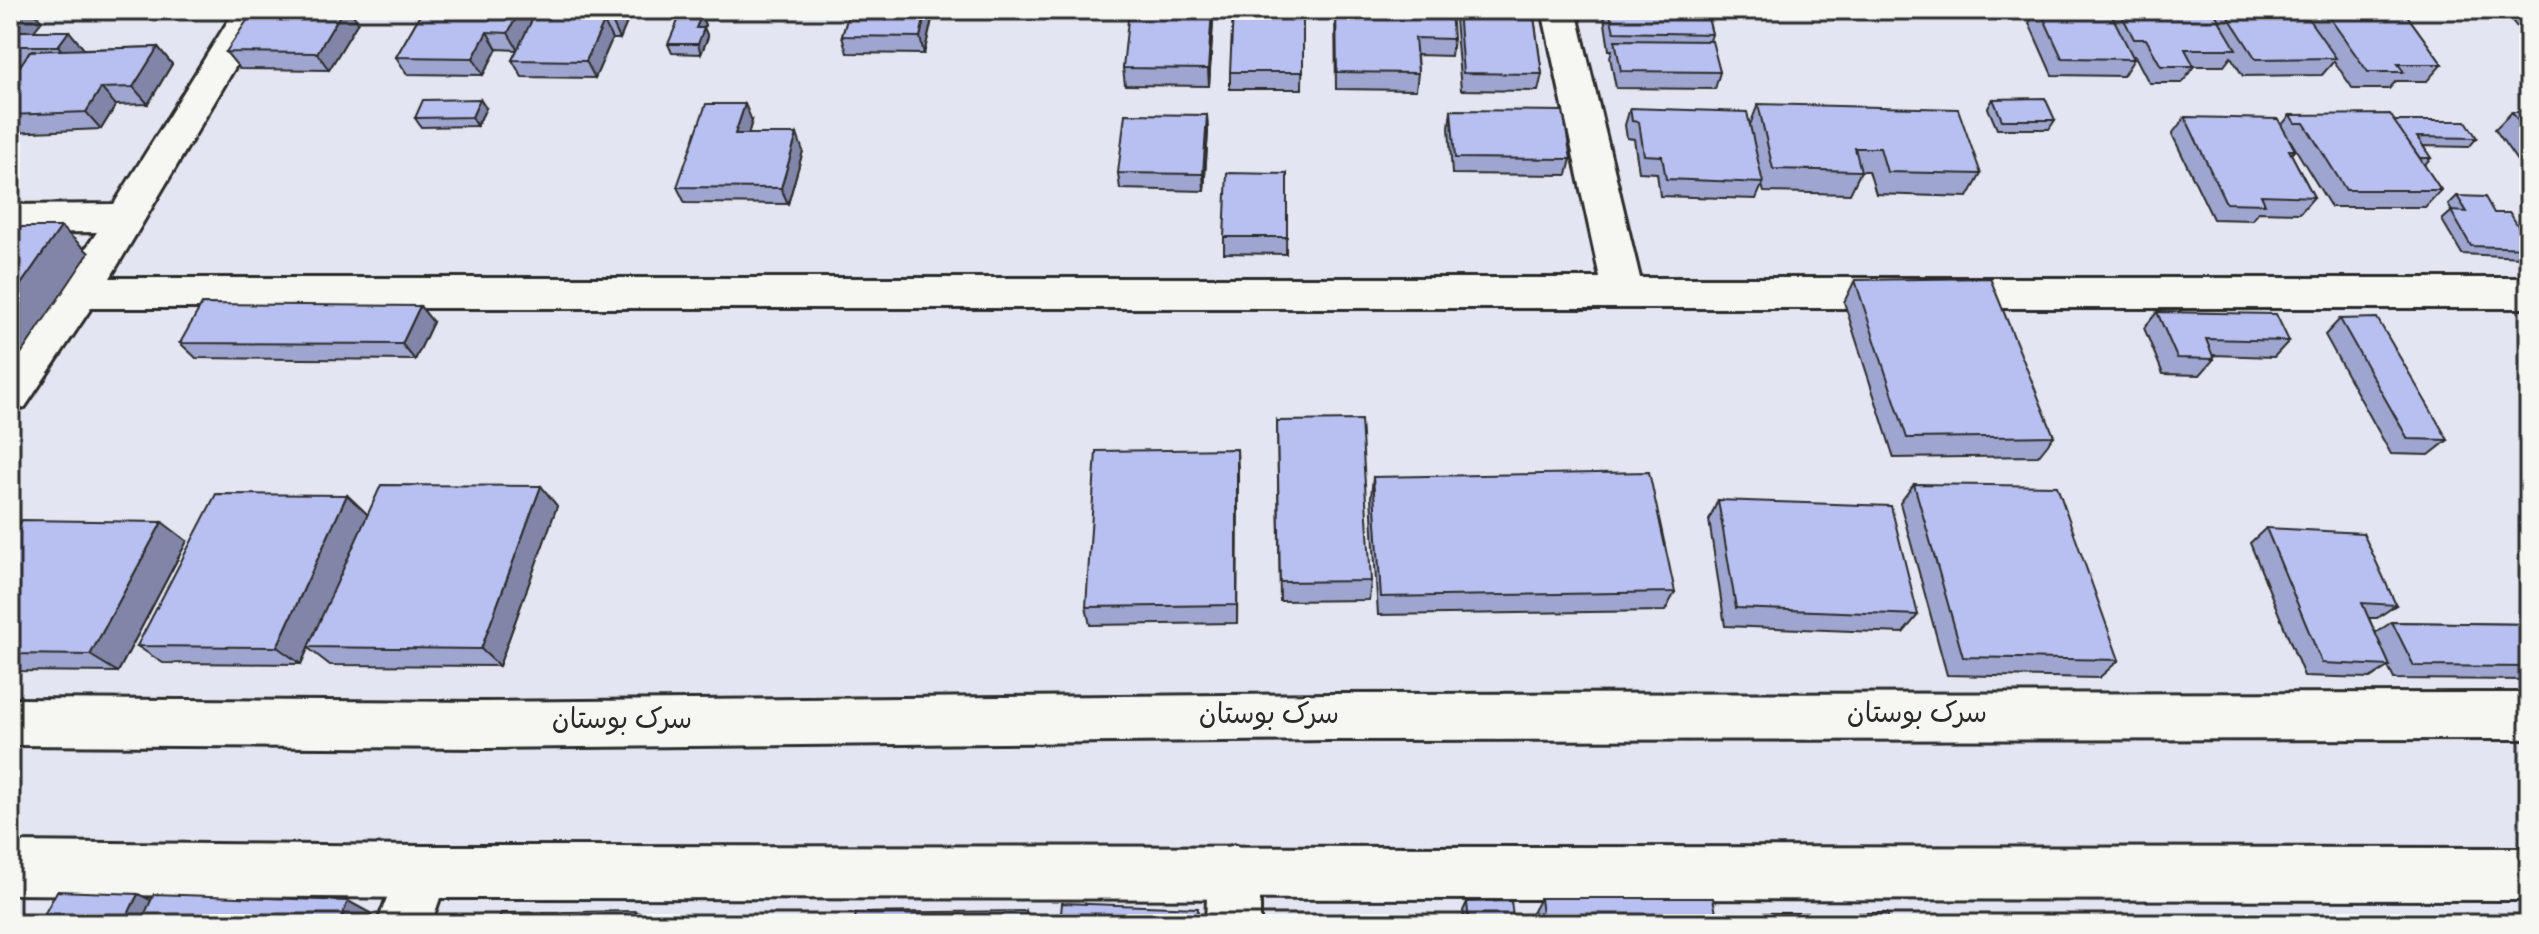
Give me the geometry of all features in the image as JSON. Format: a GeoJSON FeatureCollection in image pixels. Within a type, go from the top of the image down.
{"type":"FeatureCollection","features":[{"type":"Feature","properties":{"kind":"street"},"geometry":{"type":"LineString","coordinates":[[10,395],[80,293],[252,10]]}},
{"type":"Feature","properties":{"kind":"street"},"geometry":{"type":"LineString","coordinates":[[1559,10],[1623,293]]}},
{"type":"Feature","properties":{"kind":"street"},"geometry":{"type":"LineString","coordinates":[[10,219],[123,218]]}},
{"type":"Feature","properties":{"kind":"street"},"geometry":{"type":"LineString","coordinates":[[80,293],[2529,293]]}},
{"type":"Feature","properties":{"kind":"street","name":"سرک بوستان"},"geometry":{"type":"LineString","coordinates":[[10,722],[499,725],[1330,717],[2529,716]]}},
{"type":"Feature","properties":{"kind":"street"},"geometry":{"type":"LineString","coordinates":[[10,868],[423,872],[2529,874]]}},
{"type":"Feature","properties":{"kind":"street"},"geometry":{"type":"LineString","coordinates":[[1233,924],[1234,871]]}},
{"type":"Feature","properties":{"kind":"street"},"geometry":{"type":"LineString","coordinates":[[404,924],[423,872]]}},
{"type":"Feature","properties":{"kind":"building"},"geometry":{"type":"Polygon","coordinates":[[[10,10],[21,10],[10,24],[10,10]]]}},
{"type":"Feature","properties":{"kind":"building"},"geometry":{"type":"Polygon","coordinates":[[[254,10],[343,10],[317,53],[226,52],[254,10]]]}},
{"type":"Feature","properties":{"kind":"building"},"geometry":{"type":"Polygon","coordinates":[[[423,10],[520,10],[508,33],[487,32],[473,58],[396,57],[423,10]]]}},
{"type":"Feature","properties":{"kind":"building"},"geometry":{"type":"Polygon","coordinates":[[[537,10],[617,10],[612,22],[604,22],[586,61],[512,60],[537,10]]]}},
{"type":"Feature","properties":{"kind":"building"},"geometry":{"type":"Polygon","coordinates":[[[850,10],[926,10],[920,37],[842,36],[850,10]]]}},
{"type":"Feature","properties":{"kind":"building"},"geometry":{"type":"Polygon","coordinates":[[[1129,10],[1212,10],[1208,69],[1123,68],[1129,10]]]}},
{"type":"Feature","properties":{"kind":"building"},"geometry":{"type":"Polygon","coordinates":[[[1233,10],[1303,10],[1303,72],[1230,72],[1233,10]]]}},
{"type":"Feature","properties":{"kind":"building"},"geometry":{"type":"Polygon","coordinates":[[[1336,10],[1451,10],[1453,39],[1415,38],[1418,73],[1337,72],[1336,10]]]}},
{"type":"Feature","properties":{"kind":"building"},"geometry":{"type":"Polygon","coordinates":[[[1458,10],[1533,10],[1542,74],[1463,73],[1458,10]]]}},
{"type":"Feature","properties":{"kind":"building"},"geometry":{"type":"Polygon","coordinates":[[[1609,10],[1706,10],[1712,34],[1614,32],[1609,10]]]}},
{"type":"Feature","properties":{"kind":"building"},"geometry":{"type":"Polygon","coordinates":[[[2040,10],[2109,10],[2134,59],[2062,58],[2040,10]]]}},
{"type":"Feature","properties":{"kind":"building"},"geometry":{"type":"Polygon","coordinates":[[[2119,10],[2213,10],[2236,49],[2185,49],[2194,66],[2161,66],[2146,39],[2134,39],[2119,10]]]}},
{"type":"Feature","properties":{"kind":"building"},"geometry":{"type":"Polygon","coordinates":[[[2224,10],[2302,10],[2336,58],[2256,59],[2224,10]]]}},
{"type":"Feature","properties":{"kind":"building"},"geometry":{"type":"Polygon","coordinates":[[[2324,10],[2403,10],[2442,64],[2398,64],[2404,72],[2368,72],[2324,10]]]}},
{"type":"Feature","properties":{"kind":"building"},"geometry":{"type":"Polygon","coordinates":[[[680,16],[701,16],[696,28],[704,28],[698,44],[668,44],[680,16]]]}},
{"type":"Feature","properties":{"kind":"building"},"geometry":{"type":"Polygon","coordinates":[[[10,31],[69,31],[58,46],[10,46],[10,31]]]}},
{"type":"Feature","properties":{"kind":"building"},"geometry":{"type":"Polygon","coordinates":[[[1615,40],[1712,41],[1720,72],[1621,71],[1615,40]]]}},
{"type":"Feature","properties":{"kind":"building"},"geometry":{"type":"Polygon","coordinates":[[[158,47],[133,87],[101,88],[86,112],[10,115],[10,81],[30,51],[158,47]]]}},
{"type":"Feature","properties":{"kind":"building"},"geometry":{"type":"Polygon","coordinates":[[[2045,98],[2055,120],[2002,120],[1993,99],[2045,98]]]}},
{"type":"Feature","properties":{"kind":"building"},"geometry":{"type":"Polygon","coordinates":[[[480,99],[472,117],[415,118],[423,100],[480,99]]]}},
{"type":"Feature","properties":{"kind":"building"},"geometry":{"type":"Polygon","coordinates":[[[706,104],[745,104],[735,134],[797,134],[781,188],[677,187],[706,104]]]}},
{"type":"Feature","properties":{"kind":"building"},"geometry":{"type":"Polygon","coordinates":[[[1758,104],[1958,109],[1981,174],[1887,172],[1880,148],[1855,148],[1861,171],[1773,169],[1758,104]]]}},
{"type":"Feature","properties":{"kind":"building"},"geometry":{"type":"Polygon","coordinates":[[[1630,108],[1747,112],[1763,183],[1666,179],[1662,156],[1644,155],[1639,122],[1632,121],[1630,108]]]}},
{"type":"Feature","properties":{"kind":"building"},"geometry":{"type":"Polygon","coordinates":[[[1451,110],[1563,111],[1571,159],[1455,158],[1451,110]]]}},
{"type":"Feature","properties":{"kind":"building"},"geometry":{"type":"Polygon","coordinates":[[[2512,112],[2529,112],[2529,136],[2512,112]]]}},
{"type":"Feature","properties":{"kind":"building"},"geometry":{"type":"Polygon","coordinates":[[[1125,114],[1207,115],[1203,174],[1118,173],[1125,114]]]}},
{"type":"Feature","properties":{"kind":"building"},"geometry":{"type":"Polygon","coordinates":[[[2390,114],[2441,190],[2346,190],[2304,123],[2295,123],[2290,115],[2390,114]]]}},
{"type":"Feature","properties":{"kind":"building"},"geometry":{"type":"Polygon","coordinates":[[[2185,117],[2278,119],[2295,150],[2289,150],[2314,197],[2261,195],[2265,204],[2226,203],[2185,117]]]}},
{"type":"Feature","properties":{"kind":"building"},"geometry":{"type":"Polygon","coordinates":[[[2394,121],[2466,121],[2477,138],[2417,137],[2431,158],[2420,158],[2394,121]]]}},
{"type":"Feature","properties":{"kind":"building"},"geometry":{"type":"Polygon","coordinates":[[[1227,173],[1287,174],[1287,237],[1224,237],[1227,173]]]}},
{"type":"Feature","properties":{"kind":"building"},"geometry":{"type":"Polygon","coordinates":[[[2457,196],[2485,197],[2494,213],[2510,213],[2529,248],[2471,246],[2451,211],[2467,212],[2457,196]]]}},
{"type":"Feature","properties":{"kind":"building"},"geometry":{"type":"Polygon","coordinates":[[[10,227],[61,227],[10,300],[10,227]]]}},
{"type":"Feature","properties":{"kind":"building"},"geometry":{"type":"Polygon","coordinates":[[[1990,278],[2054,436],[1907,438],[1855,280],[1990,278]]]}},
{"type":"Feature","properties":{"kind":"building"},"geometry":{"type":"Polygon","coordinates":[[[202,304],[420,306],[402,344],[180,343],[202,304]]]}},
{"type":"Feature","properties":{"kind":"building"},"geometry":{"type":"Polygon","coordinates":[[[2157,312],[2276,314],[2289,341],[2206,339],[2214,359],[2177,358],[2157,312]]]}},
{"type":"Feature","properties":{"kind":"building"},"geometry":{"type":"Polygon","coordinates":[[[2377,318],[2448,440],[2408,439],[2340,319],[2377,318]]]}},
{"type":"Feature","properties":{"kind":"building"},"geometry":{"type":"Polygon","coordinates":[[[1361,420],[1371,581],[1280,582],[1277,421],[1361,420]]]}},
{"type":"Feature","properties":{"kind":"building"},"geometry":{"type":"Polygon","coordinates":[[[1237,449],[1237,605],[1086,607],[1096,451],[1237,449]]]}},
{"type":"Feature","properties":{"kind":"building"},"geometry":{"type":"Polygon","coordinates":[[[1649,472],[1675,592],[1381,597],[1373,477],[1649,472]]]}},
{"type":"Feature","properties":{"kind":"building"},"geometry":{"type":"Polygon","coordinates":[[[1914,484],[2057,486],[2119,660],[1963,657],[1914,484]]]}},
{"type":"Feature","properties":{"kind":"building"},"geometry":{"type":"Polygon","coordinates":[[[381,485],[541,486],[481,649],[308,647],[381,485]]]}},
{"type":"Feature","properties":{"kind":"building"},"geometry":{"type":"Polygon","coordinates":[[[216,494],[347,495],[277,647],[137,646],[216,494]]]}},
{"type":"Feature","properties":{"kind":"building"},"geometry":{"type":"Polygon","coordinates":[[[1718,500],[1891,506],[1918,615],[1736,608],[1718,500]]]}},
{"type":"Feature","properties":{"kind":"building"},"geometry":{"type":"Polygon","coordinates":[[[22,520],[162,522],[90,655],[10,654],[10,539],[22,520]]]}},
{"type":"Feature","properties":{"kind":"building"},"geometry":{"type":"Polygon","coordinates":[[[2266,528],[2363,533],[2396,605],[2362,603],[2390,666],[2322,663],[2266,528]]]}},
{"type":"Feature","properties":{"kind":"building"},"geometry":{"type":"Polygon","coordinates":[[[2392,622],[2529,624],[2529,667],[2414,666],[2392,622]]]}},
{"type":"Feature","properties":{"kind":"building"},"geometry":{"type":"Polygon","coordinates":[[[57,891],[138,894],[123,924],[39,924],[57,891]]]}},
{"type":"Feature","properties":{"kind":"building"},"geometry":{"type":"Polygon","coordinates":[[[154,894],[348,901],[339,924],[140,924],[154,894]]]}},
{"type":"Feature","properties":{"kind":"building"},"geometry":{"type":"Polygon","coordinates":[[[1540,898],[1713,898],[1716,913],[1887,913],[1890,924],[1543,924],[1540,898]]]}},
{"type":"Feature","properties":{"kind":"building"},"geometry":{"type":"Polygon","coordinates":[[[1511,901],[1514,924],[1469,924],[1467,902],[1511,901]]]}},
{"type":"Feature","properties":{"kind":"building"},"geometry":{"type":"Polygon","coordinates":[[[1062,903],[1198,908],[1197,924],[1060,924],[1062,903]]]}},
{"type":"Feature","properties":{"kind":"building"},"geometry":{"type":"Polygon","coordinates":[[[636,911],[633,924],[497,924],[501,913],[636,911]]]}},
{"type":"Feature","properties":{"kind":"building"},"geometry":{"type":"Polygon","coordinates":[[[1026,911],[1025,924],[854,924],[856,913],[1026,911]]]}},
{"type":"Feature","properties":{"kind":"building"},"geometry":{"type":"Polygon","coordinates":[[[2108,919],[2292,919],[2294,924],[2110,924],[2108,919]]]}}]}
